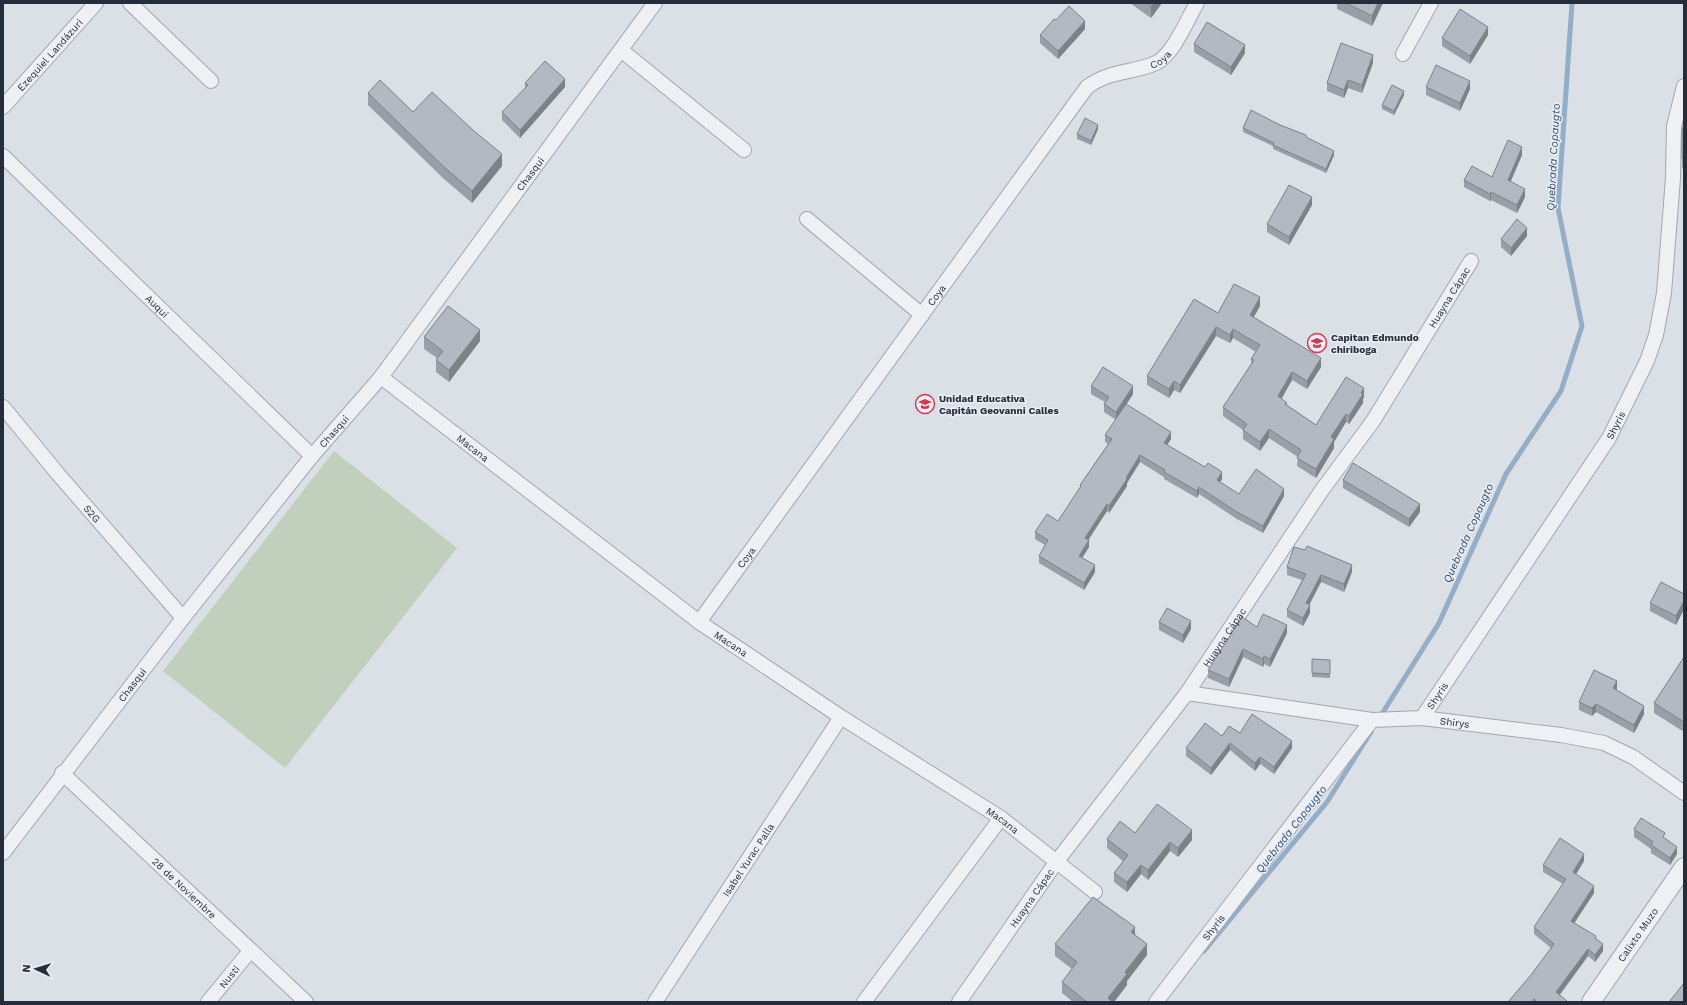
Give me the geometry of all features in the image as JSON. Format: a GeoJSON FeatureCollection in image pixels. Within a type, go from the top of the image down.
{"type":"FeatureCollection","features":[{"type":"Feature","properties":{"kind":"street","name":"Ezequiel Landázuri"},"geometry":{"type":"LineString","coordinates":[[3,107],[96,3]]}},
{"type":"Feature","properties":{"kind":"street"},"geometry":{"type":"LineString","coordinates":[[130,3],[210,80]]}},
{"type":"Feature","properties":{"kind":"street","name":"Chasqui"},"geometry":{"type":"LineString","coordinates":[[6,843],[312,456],[381,377],[655,3]]}},
{"type":"Feature","properties":{"kind":"street","name":"Coya"},"geometry":{"type":"LineString","coordinates":[[698,622],[1087,87],[1110,74],[1157,63],[1170,50],[1196,3]]}},
{"type":"Feature","properties":{"kind":"street"},"geometry":{"type":"LineString","coordinates":[[1403,54],[1432,3]]}},
{"type":"Feature","properties":{"kind":"street"},"geometry":{"type":"LineString","coordinates":[[621,50],[744,150]]}},
{"type":"Feature","properties":{"kind":"street","name":"Shyris"},"geometry":{"type":"LineString","coordinates":[[1422,718],[1609,438],[1647,360],[1656,335],[1664,293],[1678,182],[1674,126],[1684,86]]}},
{"type":"Feature","properties":{"kind":"street","name":"Auqui"},"geometry":{"type":"LineString","coordinates":[[3,156],[312,456]]}},
{"type":"Feature","properties":{"kind":"street"},"geometry":{"type":"LineString","coordinates":[[807,219],[922,315]]}},
{"type":"Feature","properties":{"kind":"street","name":"Huayna Cápac"},"geometry":{"type":"LineString","coordinates":[[959,1002],[1057,861],[1187,693],[1322,490],[1374,421],[1471,261]]}},
{"type":"Feature","properties":{"kind":"street","name":"Macana"},"geometry":{"type":"LineString","coordinates":[[381,377],[698,622],[841,717],[1001,818],[1095,892]]}},
{"type":"Feature","properties":{"kind":"street","name":"S2G"},"geometry":{"type":"LineString","coordinates":[[3,407],[58,474],[183,618]]}},
{"type":"Feature","properties":{"kind":"street","name":"Shirys"},"geometry":{"type":"LineString","coordinates":[[1187,693],[1372,720],[1422,718],[1561,735],[1604,743],[1633,757],[1684,793]]}},
{"type":"Feature","properties":{"kind":"street","name":"Isabel Yurac Palla"},"geometry":{"type":"LineString","coordinates":[[655,1002],[841,717]]}},
{"type":"Feature","properties":{"kind":"street","name":"Shyris"},"geometry":{"type":"LineString","coordinates":[[1156,1002],[1372,720]]}},
{"type":"Feature","properties":{"kind":"street","name":"28 de Noviembre"},"geometry":{"type":"LineString","coordinates":[[62,773],[306,1002]]}},
{"type":"Feature","properties":{"kind":"street"},"geometry":{"type":"LineString","coordinates":[[864,1002],[1001,818]]}},
{"type":"Feature","properties":{"kind":"street","name":"Calixto Muzo"},"geometry":{"type":"LineString","coordinates":[[1591,1002],[1684,867]]}},
{"type":"Feature","properties":{"kind":"street","name":"Nusti"},"geometry":{"type":"LineString","coordinates":[[208,1002],[250,951]]}},
{"type":"Feature","properties":{"kind":"green space"},"geometry":{"type":"Polygon","coordinates":[[[334,451],[457,548],[285,768],[163,671],[334,451]]]}},
{"type":"Feature","properties":{"kind":"building"},"geometry":{"type":"Polygon","coordinates":[[[1346,3],[1378,3],[1372,16],[1346,3]]]}},
{"type":"Feature","properties":{"kind":"building"},"geometry":{"type":"Polygon","coordinates":[[[1069,6],[1085,21],[1058,51],[1040,35],[1054,19],[1056,20],[1069,6]]]}},
{"type":"Feature","properties":{"kind":"building"},"geometry":{"type":"Polygon","coordinates":[[[1460,9],[1488,27],[1470,56],[1442,38],[1460,9]]]}},
{"type":"Feature","properties":{"kind":"building"},"geometry":{"type":"Polygon","coordinates":[[[1207,22],[1245,45],[1231,67],[1194,44],[1207,22]]]}},
{"type":"Feature","properties":{"kind":"building"},"geometry":{"type":"Polygon","coordinates":[[[1341,43],[1373,55],[1362,85],[1348,80],[1344,90],[1327,83],[1341,43]]]}},
{"type":"Feature","properties":{"kind":"building"},"geometry":{"type":"Polygon","coordinates":[[[545,61],[565,79],[520,130],[502,112],[528,85],[525,83],[545,61]]]}},
{"type":"Feature","properties":{"kind":"building"},"geometry":{"type":"Polygon","coordinates":[[[1436,65],[1470,81],[1460,103],[1426,87],[1436,65]]]}},
{"type":"Feature","properties":{"kind":"building"},"geometry":{"type":"Polygon","coordinates":[[[380,80],[413,112],[432,92],[474,131],[502,154],[472,191],[444,167],[368,93],[380,80]]]}},
{"type":"Feature","properties":{"kind":"building"},"geometry":{"type":"Polygon","coordinates":[[[1392,85],[1404,91],[1394,111],[1382,105],[1392,85]]]}},
{"type":"Feature","properties":{"kind":"building"},"geometry":{"type":"Polygon","coordinates":[[[1251,110],[1280,125],[1306,135],[1306,137],[1334,151],[1326,169],[1273,145],[1274,143],[1243,128],[1251,110]]]}},
{"type":"Feature","properties":{"kind":"building"},"geometry":{"type":"Polygon","coordinates":[[[1085,118],[1098,125],[1091,141],[1077,134],[1085,118]]]}},
{"type":"Feature","properties":{"kind":"building"},"geometry":{"type":"Polygon","coordinates":[[[1684,123],[1684,160],[1682,158],[1682,132],[1684,123]]]}},
{"type":"Feature","properties":{"kind":"building"},"geometry":{"type":"Polygon","coordinates":[[[1508,140],[1522,147],[1508,180],[1525,189],[1517,205],[1491,192],[1490,194],[1464,180],[1472,166],[1492,177],[1508,140]]]}},
{"type":"Feature","properties":{"kind":"building"},"geometry":{"type":"Polygon","coordinates":[[[1289,185],[1312,197],[1289,237],[1267,224],[1289,185]]]}},
{"type":"Feature","properties":{"kind":"building"},"geometry":{"type":"Polygon","coordinates":[[[1517,219],[1527,228],[1511,248],[1501,239],[1517,219]]]}},
{"type":"Feature","properties":{"kind":"building"},"geometry":{"type":"Polygon","coordinates":[[[1234,284],[1260,297],[1250,315],[1321,358],[1307,381],[1292,372],[1278,396],[1287,403],[1285,404],[1316,425],[1346,377],[1364,388],[1361,393],[1363,394],[1349,416],[1346,414],[1331,437],[1334,439],[1316,469],[1297,458],[1301,450],[1269,429],[1260,442],[1243,430],[1247,424],[1223,407],[1254,360],[1251,359],[1260,345],[1233,329],[1230,335],[1216,327],[1180,385],[1174,381],[1169,389],[1147,376],[1194,299],[1218,313],[1234,284]]]}},
{"type":"Feature","properties":{"kind":"building"},"geometry":{"type":"Polygon","coordinates":[[[448,306],[480,330],[449,370],[436,360],[443,351],[424,337],[448,306]]]}},
{"type":"Feature","properties":{"kind":"building"},"geometry":{"type":"Polygon","coordinates":[[[1103,367],[1133,386],[1116,412],[1104,404],[1109,397],[1091,386],[1103,367]]]}},
{"type":"Feature","properties":{"kind":"building"},"geometry":{"type":"Polygon","coordinates":[[[1126,404],[1171,432],[1164,443],[1205,467],[1208,463],[1222,472],[1217,480],[1239,494],[1256,469],[1284,489],[1263,526],[1237,512],[1199,487],[1197,491],[1164,472],[1165,470],[1140,455],[1126,478],[1127,479],[1109,506],[1107,504],[1085,538],[1089,540],[1079,556],[1095,565],[1084,583],[1039,556],[1048,540],[1035,532],[1047,514],[1058,521],[1081,486],[1080,485],[1112,439],[1105,435],[1126,404]]]}},
{"type":"Feature","properties":{"kind":"building"},"geometry":{"type":"Polygon","coordinates":[[[1353,463],[1420,504],[1409,519],[1343,480],[1353,463]]]}},
{"type":"Feature","properties":{"kind":"building"},"geometry":{"type":"Polygon","coordinates":[[[1307,546],[1352,565],[1344,584],[1321,575],[1306,603],[1310,605],[1303,618],[1287,610],[1306,574],[1287,567],[1294,547],[1305,550],[1307,546]]]}},
{"type":"Feature","properties":{"kind":"building"},"geometry":{"type":"Polygon","coordinates":[[[1661,582],[1684,594],[1684,601],[1676,616],[1650,603],[1661,582]]]}},
{"type":"Feature","properties":{"kind":"building"},"geometry":{"type":"Polygon","coordinates":[[[1167,608],[1191,621],[1183,635],[1159,622],[1167,608]]]}},
{"type":"Feature","properties":{"kind":"building"},"geometry":{"type":"Polygon","coordinates":[[[1263,614],[1287,625],[1270,659],[1264,656],[1263,659],[1243,649],[1229,679],[1208,670],[1242,617],[1257,627],[1263,614]]]}},
{"type":"Feature","properties":{"kind":"building"},"geometry":{"type":"Polygon","coordinates":[[[1684,657],[1684,722],[1654,703],[1684,657]]]}},
{"type":"Feature","properties":{"kind":"building"},"geometry":{"type":"Polygon","coordinates":[[[1312,659],[1330,660],[1330,674],[1312,673],[1312,659]]]}},
{"type":"Feature","properties":{"kind":"building"},"geometry":{"type":"Polygon","coordinates":[[[1594,670],[1617,681],[1613,688],[1644,706],[1634,725],[1596,704],[1592,708],[1579,702],[1594,670]]]}},
{"type":"Feature","properties":{"kind":"building"},"geometry":{"type":"Polygon","coordinates":[[[1252,714],[1292,741],[1274,767],[1260,757],[1255,763],[1230,743],[1211,768],[1186,748],[1205,723],[1222,736],[1229,726],[1240,733],[1252,714]]]}},
{"type":"Feature","properties":{"kind":"building"},"geometry":{"type":"Polygon","coordinates":[[[1157,804],[1192,830],[1178,848],[1170,842],[1148,870],[1141,865],[1127,882],[1114,873],[1128,855],[1107,839],[1120,821],[1135,833],[1157,804]]]}},
{"type":"Feature","properties":{"kind":"building"},"geometry":{"type":"Polygon","coordinates":[[[1641,818],[1665,833],[1663,837],[1677,847],[1670,858],[1651,845],[1653,842],[1634,829],[1641,818]]]}},
{"type":"Feature","properties":{"kind":"building"},"geometry":{"type":"Polygon","coordinates":[[[1560,838],[1584,854],[1573,872],[1594,886],[1571,921],[1596,936],[1595,938],[1603,944],[1595,955],[1588,949],[1556,992],[1568,1002],[1537,1002],[1534,999],[1532,1002],[1508,1002],[1531,975],[1554,944],[1534,927],[1566,879],[1543,865],[1560,838]]]}},
{"type":"Feature","properties":{"kind":"building"},"geometry":{"type":"Polygon","coordinates":[[[1093,897],[1135,927],[1131,932],[1147,944],[1125,972],[1127,974],[1108,998],[1112,1002],[1087,1002],[1062,982],[1077,962],[1055,944],[1093,897]]]}},
{"type":"Feature","properties":{"kind":"building"},"geometry":{"type":"Polygon","coordinates":[[[1684,983],[1684,1002],[1669,1002],[1684,983]]]}},
{"type":"Feature","properties":{"kind":"waterway","name":"Quebrada Copaugto"},"geometry":{"type":"LineString","coordinates":[[1380,717],[1439,623],[1506,474],[1561,391],[1582,326],[1558,208],[1572,3]]}},
{"type":"Feature","properties":{"kind":"waterway","name":"Quebrada Copaugto"},"geometry":{"type":"LineString","coordinates":[[1204,951],[1327,802],[1371,732]]}},
{"type":"Feature","properties":{"kind":"place","name":"Capitan Edmundo chiriboga"},"geometry":{"type":"Point","coordinates":[1317,343]}},
{"type":"Feature","properties":{"kind":"place","name":"Unidad Educativa Capitán Geovanni Calles"},"geometry":{"type":"Point","coordinates":[925,404]}}]}
